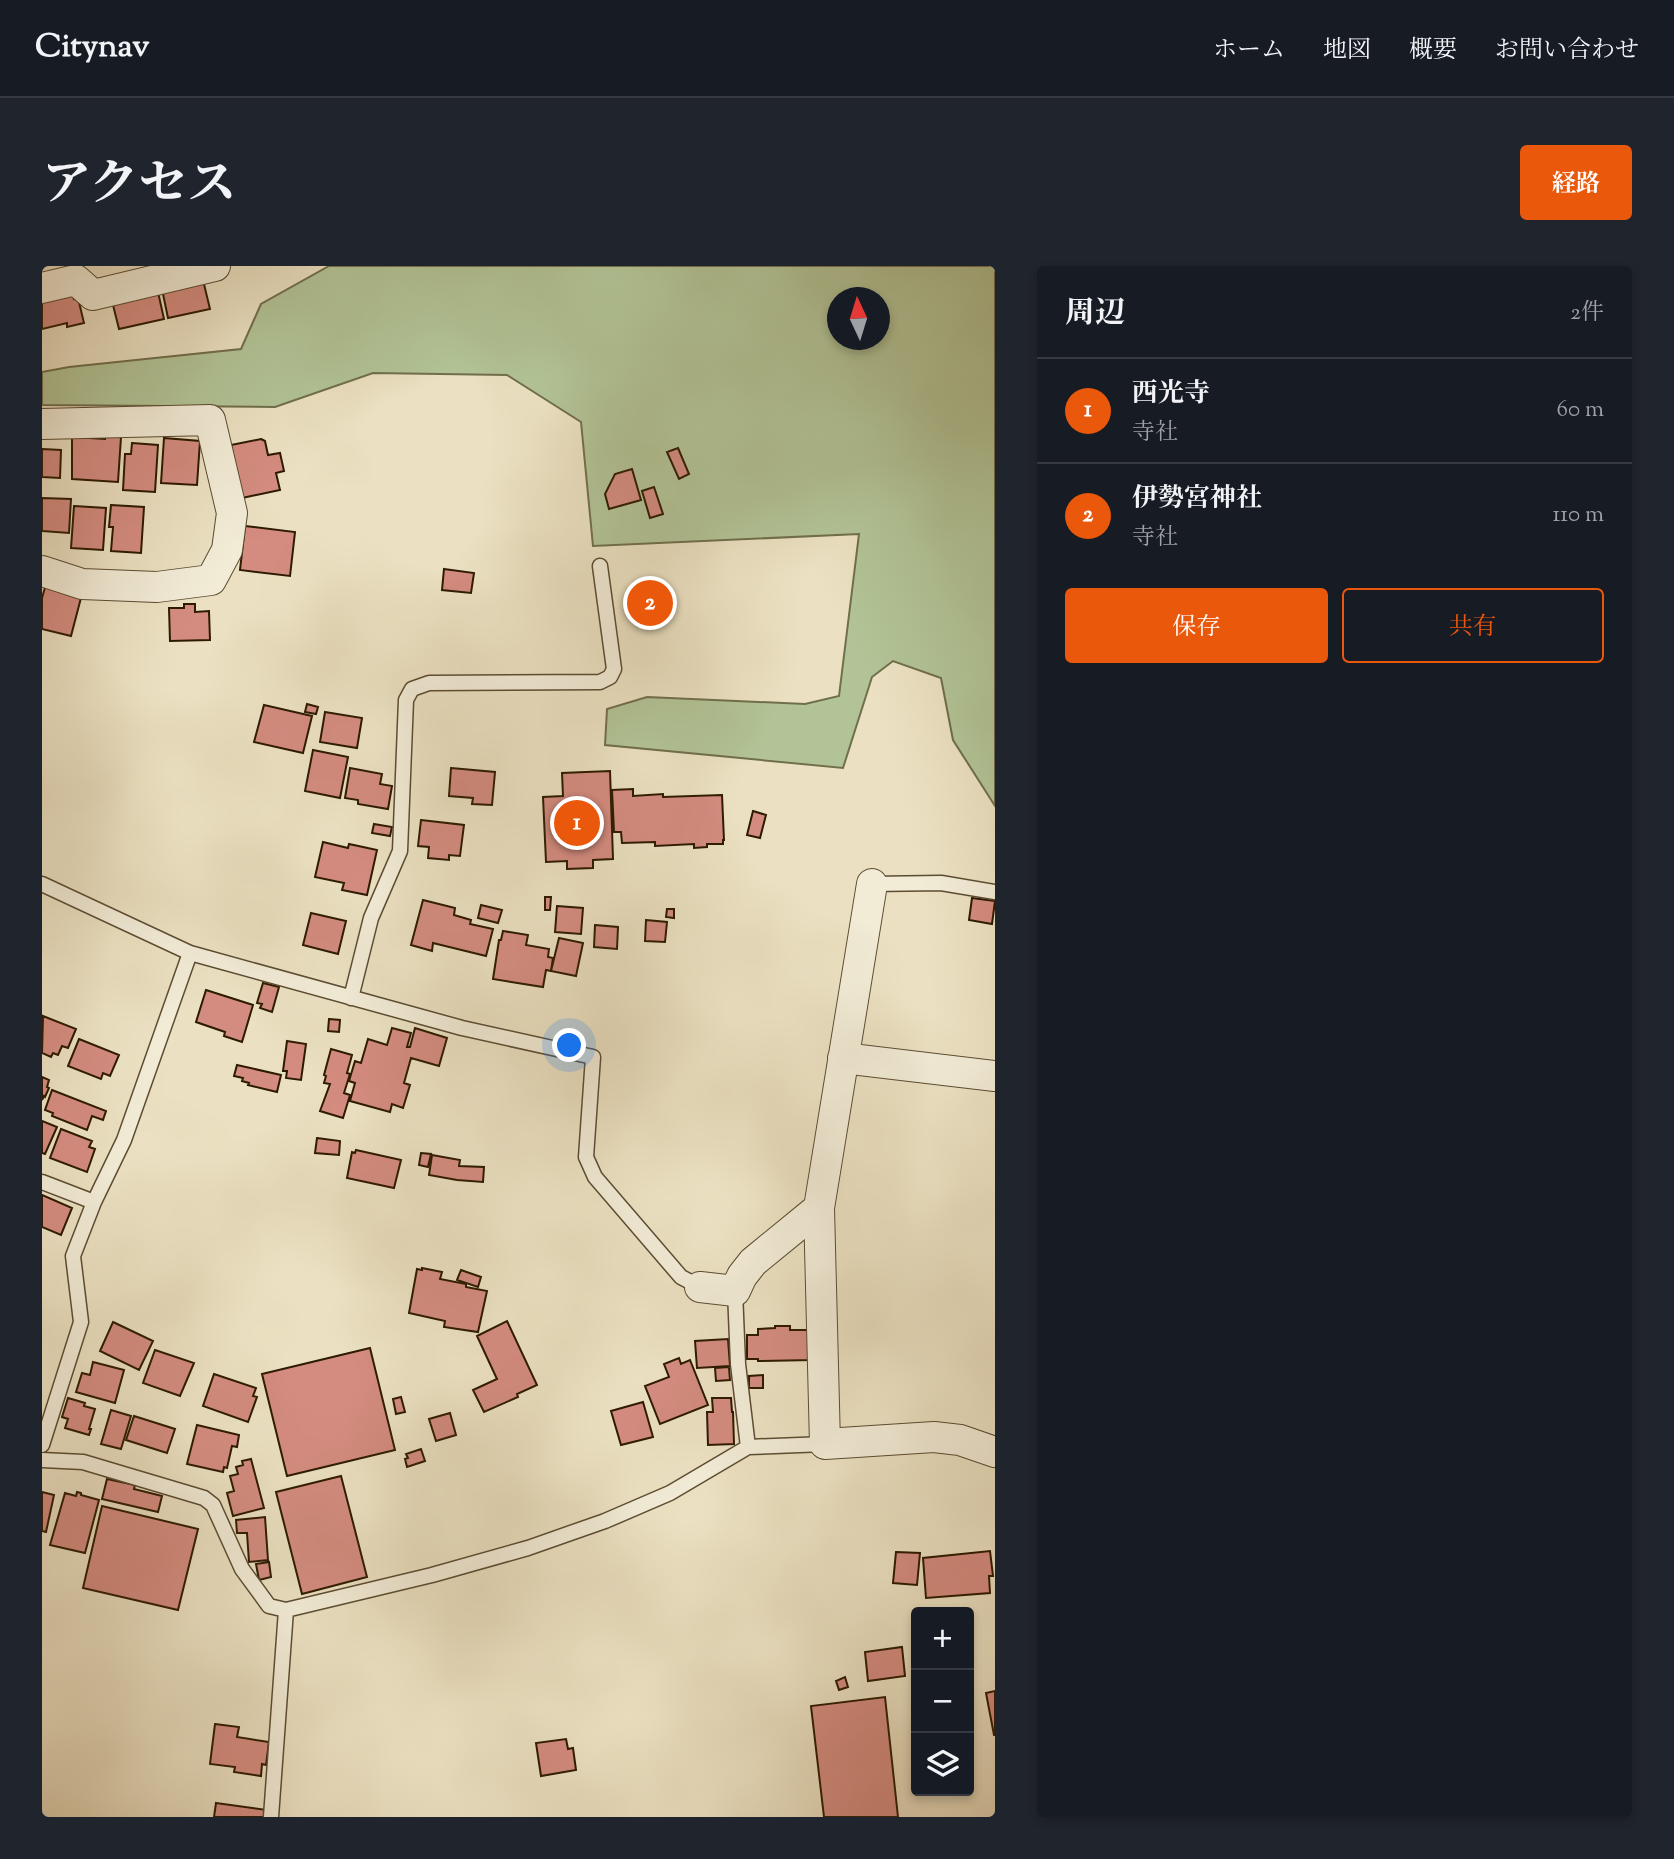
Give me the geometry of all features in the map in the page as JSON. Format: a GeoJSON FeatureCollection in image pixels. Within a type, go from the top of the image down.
{"type":"FeatureCollection","features":[{"type":"Feature","properties":{"kind":"street"},"geometry":{"type":"LineString","coordinates":[[42,288],[74,273],[93,295],[215,266]]}},
{"type":"Feature","properties":{"kind":"street"},"geometry":{"type":"LineString","coordinates":[[42,424],[210,420],[232,513],[227,550],[211,580],[157,587],[82,584],[42,571]]}},
{"type":"Feature","properties":{"kind":"street"},"geometry":{"type":"LineString","coordinates":[[872,884],[819,1208],[825,1444],[934,1437],[960,1440],[995,1452]]}},
{"type":"Feature","properties":{"kind":"street"},"geometry":{"type":"LineString","coordinates":[[844,1058],[995,1076]]}},
{"type":"Feature","properties":{"kind":"street"},"geometry":{"type":"LineString","coordinates":[[701,1287],[735,1292],[742,1276],[753,1262],[819,1208]]}},
{"type":"Feature","properties":{"kind":"lane"},"geometry":{"type":"LineString","coordinates":[[351,998],[371,918],[400,851],[406,700],[412,689],[429,683],[600,682],[610,677],[614,669],[600,566]]}},
{"type":"Feature","properties":{"kind":"lane"},"geometry":{"type":"LineString","coordinates":[[872,884],[940,883],[995,891]]}},
{"type":"Feature","properties":{"kind":"lane"},"geometry":{"type":"LineString","coordinates":[[42,884],[190,953],[462,1028],[593,1057],[586,1157],[595,1177],[681,1277],[701,1287]]}},
{"type":"Feature","properties":{"kind":"lane"},"geometry":{"type":"LineString","coordinates":[[42,1445],[81,1322],[73,1256],[94,1202],[124,1140],[190,953]]}},
{"type":"Feature","properties":{"kind":"lane"},"geometry":{"type":"LineString","coordinates":[[42,1182],[94,1202]]}},
{"type":"Feature","properties":{"kind":"lane"},"geometry":{"type":"LineString","coordinates":[[735,1292],[738,1364],[748,1447]]}},
{"type":"Feature","properties":{"kind":"lane"},"geometry":{"type":"LineString","coordinates":[[42,1460],[83,1462],[204,1497],[214,1505],[242,1569],[255,1587],[269,1606],[286,1610],[444,1572],[528,1548],[605,1521],[670,1493],[748,1447],[825,1444]]}},
{"type":"Feature","properties":{"kind":"lane"},"geometry":{"type":"LineString","coordinates":[[271,1817],[286,1610]]}},
{"type":"Feature","properties":{"kind":"green space"},"geometry":{"type":"Polygon","coordinates":[[[329,266],[995,266],[995,806],[953,740],[941,678],[893,661],[872,677],[843,768],[605,745],[607,709],[647,697],[805,704],[839,696],[859,534],[593,546],[581,422],[507,375],[373,373],[275,407],[42,405],[42,372],[241,349],[261,304],[329,266]]]}},
{"type":"Feature","properties":{"kind":"building"},"geometry":{"type":"Polygon","coordinates":[[[203,280],[210,309],[168,318],[162,289],[203,280]]]}},
{"type":"Feature","properties":{"kind":"building"},"geometry":{"type":"Polygon","coordinates":[[[73,291],[74,299],[78,298],[84,323],[67,327],[67,323],[42,329],[42,297],[73,291]]]}},
{"type":"Feature","properties":{"kind":"building"},"geometry":{"type":"Polygon","coordinates":[[[158,292],[164,319],[119,329],[113,305],[158,292]]]}},
{"type":"Feature","properties":{"kind":"building"},"geometry":{"type":"Polygon","coordinates":[[[105,436],[121,437],[118,482],[72,479],[72,437],[105,439],[105,436]]]}},
{"type":"Feature","properties":{"kind":"building"},"geometry":{"type":"Polygon","coordinates":[[[164,438],[200,441],[197,485],[161,483],[164,438]]]}},
{"type":"Feature","properties":{"kind":"building"},"geometry":{"type":"Polygon","coordinates":[[[261,439],[265,441],[268,455],[280,453],[284,471],[276,473],[280,490],[242,498],[231,445],[261,439]]]}},
{"type":"Feature","properties":{"kind":"building"},"geometry":{"type":"Polygon","coordinates":[[[132,443],[158,445],[155,492],[123,490],[125,454],[131,454],[132,443]]]}},
{"type":"Feature","properties":{"kind":"building"},"geometry":{"type":"Polygon","coordinates":[[[678,448],[689,474],[679,479],[667,452],[678,448]]]}},
{"type":"Feature","properties":{"kind":"building"},"geometry":{"type":"Polygon","coordinates":[[[42,449],[61,450],[60,478],[42,477],[42,449]]]}},
{"type":"Feature","properties":{"kind":"building"},"geometry":{"type":"Polygon","coordinates":[[[632,469],[641,500],[609,509],[605,494],[615,474],[632,469]]]}},
{"type":"Feature","properties":{"kind":"building"},"geometry":{"type":"Polygon","coordinates":[[[654,487],[663,514],[650,518],[642,491],[654,487]]]}},
{"type":"Feature","properties":{"kind":"building"},"geometry":{"type":"Polygon","coordinates":[[[42,498],[71,499],[69,533],[42,531],[42,498]]]}},
{"type":"Feature","properties":{"kind":"building"},"geometry":{"type":"Polygon","coordinates":[[[111,505],[144,507],[141,553],[111,551],[111,505]]]}},
{"type":"Feature","properties":{"kind":"building"},"geometry":{"type":"Polygon","coordinates":[[[74,506],[106,508],[103,550],[71,548],[74,506]]]}},
{"type":"Feature","properties":{"kind":"building"},"geometry":{"type":"Polygon","coordinates":[[[245,526],[295,532],[290,576],[240,570],[245,526]]]}},
{"type":"Feature","properties":{"kind":"building"},"geometry":{"type":"Polygon","coordinates":[[[444,569],[474,573],[471,593],[442,590],[444,569]]]}},
{"type":"Feature","properties":{"kind":"building"},"geometry":{"type":"Polygon","coordinates":[[[46,584],[82,594],[71,636],[42,629],[42,598],[46,584]]]}},
{"type":"Feature","properties":{"kind":"building"},"geometry":{"type":"Polygon","coordinates":[[[648,591],[663,602],[653,616],[638,605],[648,591]]]}},
{"type":"Feature","properties":{"kind":"building"},"geometry":{"type":"Polygon","coordinates":[[[184,604],[195,604],[195,612],[209,611],[210,640],[170,641],[169,608],[184,608],[184,604]]]}},
{"type":"Feature","properties":{"kind":"building"},"geometry":{"type":"Polygon","coordinates":[[[307,704],[318,707],[316,714],[305,712],[307,704]]]}},
{"type":"Feature","properties":{"kind":"building"},"geometry":{"type":"Polygon","coordinates":[[[264,705],[312,716],[303,753],[254,742],[264,705]]]}},
{"type":"Feature","properties":{"kind":"building"},"geometry":{"type":"Polygon","coordinates":[[[325,712],[362,718],[357,748],[320,742],[325,712]]]}},
{"type":"Feature","properties":{"kind":"building"},"geometry":{"type":"Polygon","coordinates":[[[313,750],[348,757],[340,798],[305,791],[313,750]]]}},
{"type":"Feature","properties":{"kind":"building"},"geometry":{"type":"Polygon","coordinates":[[[350,768],[382,774],[380,784],[392,786],[388,809],[358,804],[358,800],[345,798],[350,768]]]}},
{"type":"Feature","properties":{"kind":"building"},"geometry":{"type":"Polygon","coordinates":[[[451,768],[495,772],[492,805],[472,804],[473,798],[449,796],[451,768]]]}},
{"type":"Feature","properties":{"kind":"building"},"geometry":{"type":"Polygon","coordinates":[[[610,771],[613,859],[593,860],[593,868],[567,869],[567,861],[546,862],[543,797],[563,796],[562,773],[610,771]]]}},
{"type":"Feature","properties":{"kind":"building"},"geometry":{"type":"Polygon","coordinates":[[[633,789],[633,796],[722,795],[723,844],[707,844],[707,847],[694,848],[694,844],[655,846],[655,842],[622,843],[621,832],[614,832],[612,790],[633,789]]]}},
{"type":"Feature","properties":{"kind":"building"},"geometry":{"type":"Polygon","coordinates":[[[753,811],[766,815],[760,838],[747,835],[753,811]]]}},
{"type":"Feature","properties":{"kind":"building"},"geometry":{"type":"Polygon","coordinates":[[[421,820],[464,825],[460,856],[449,855],[449,860],[428,858],[429,847],[418,846],[421,820]]]}},
{"type":"Feature","properties":{"kind":"building"},"geometry":{"type":"Polygon","coordinates":[[[374,824],[392,827],[390,836],[372,833],[374,824]]]}},
{"type":"Feature","properties":{"kind":"building"},"geometry":{"type":"Polygon","coordinates":[[[323,842],[348,848],[349,844],[377,850],[367,895],[342,890],[344,883],[315,877],[323,842]]]}},
{"type":"Feature","properties":{"kind":"building"},"geometry":{"type":"Polygon","coordinates":[[[545,897],[551,897],[550,910],[545,910],[545,897]]]}},
{"type":"Feature","properties":{"kind":"building"},"geometry":{"type":"Polygon","coordinates":[[[972,898],[995,901],[992,924],[969,920],[972,898]]]}},
{"type":"Feature","properties":{"kind":"building"},"geometry":{"type":"Polygon","coordinates":[[[423,900],[455,908],[454,915],[471,920],[470,924],[493,929],[486,956],[433,943],[432,951],[411,945],[423,900]]]}},
{"type":"Feature","properties":{"kind":"building"},"geometry":{"type":"Polygon","coordinates":[[[481,905],[502,910],[498,923],[478,918],[481,905]]]}},
{"type":"Feature","properties":{"kind":"building"},"geometry":{"type":"Polygon","coordinates":[[[557,906],[583,908],[581,934],[555,932],[557,906]]]}},
{"type":"Feature","properties":{"kind":"building"},"geometry":{"type":"Polygon","coordinates":[[[667,909],[674,909],[674,918],[666,917],[667,909]]]}},
{"type":"Feature","properties":{"kind":"building"},"geometry":{"type":"Polygon","coordinates":[[[311,913],[346,921],[338,954],[303,945],[311,913]]]}},
{"type":"Feature","properties":{"kind":"building"},"geometry":{"type":"Polygon","coordinates":[[[646,920],[667,922],[665,942],[645,941],[646,920]]]}},
{"type":"Feature","properties":{"kind":"building"},"geometry":{"type":"Polygon","coordinates":[[[595,925],[618,927],[617,949],[594,947],[595,925]]]}},
{"type":"Feature","properties":{"kind":"building"},"geometry":{"type":"Polygon","coordinates":[[[503,931],[528,935],[526,945],[549,949],[548,957],[553,958],[551,971],[546,970],[543,987],[493,979],[503,931]]]}},
{"type":"Feature","properties":{"kind":"building"},"geometry":{"type":"Polygon","coordinates":[[[559,938],[583,943],[576,976],[551,971],[559,938]]]}},
{"type":"Feature","properties":{"kind":"building"},"geometry":{"type":"Polygon","coordinates":[[[263,983],[279,987],[272,1012],[260,1008],[262,1004],[257,1003],[263,983]]]}},
{"type":"Feature","properties":{"kind":"building"},"geometry":{"type":"Polygon","coordinates":[[[206,990],[253,1005],[242,1042],[224,1036],[225,1032],[196,1022],[206,990]]]}},
{"type":"Feature","properties":{"kind":"building"},"geometry":{"type":"Polygon","coordinates":[[[43,1016],[76,1029],[68,1048],[62,1046],[58,1055],[53,1053],[51,1057],[42,1053],[43,1016]]]}},
{"type":"Feature","properties":{"kind":"building"},"geometry":{"type":"Polygon","coordinates":[[[329,1019],[340,1020],[339,1032],[328,1031],[329,1019]]]}},
{"type":"Feature","properties":{"kind":"building"},"geometry":{"type":"Polygon","coordinates":[[[392,1028],[411,1033],[407,1047],[410,1047],[415,1028],[447,1038],[439,1066],[411,1058],[404,1083],[410,1085],[403,1108],[392,1104],[390,1112],[350,1101],[355,1083],[349,1081],[355,1061],[361,1063],[368,1039],[387,1045],[392,1028]]]}},
{"type":"Feature","properties":{"kind":"building"},"geometry":{"type":"Polygon","coordinates":[[[79,1039],[119,1055],[110,1076],[103,1073],[101,1079],[68,1066],[79,1039]]]}},
{"type":"Feature","properties":{"kind":"building"},"geometry":{"type":"Polygon","coordinates":[[[287,1041],[306,1044],[301,1080],[286,1078],[287,1071],[283,1071],[287,1041]]]}},
{"type":"Feature","properties":{"kind":"building"},"geometry":{"type":"Polygon","coordinates":[[[331,1049],[352,1055],[344,1093],[350,1095],[343,1118],[320,1111],[330,1084],[324,1083],[324,1075],[331,1049]]]}},
{"type":"Feature","properties":{"kind":"building"},"geometry":{"type":"Polygon","coordinates":[[[237,1065],[281,1075],[277,1092],[248,1085],[249,1083],[242,1081],[243,1078],[234,1076],[237,1065]]]}},
{"type":"Feature","properties":{"kind":"building"},"geometry":{"type":"Polygon","coordinates":[[[42,1077],[49,1080],[49,1088],[42,1100],[42,1077]]]}},
{"type":"Feature","properties":{"kind":"building"},"geometry":{"type":"Polygon","coordinates":[[[52,1090],[106,1111],[103,1120],[92,1116],[87,1130],[52,1116],[53,1113],[45,1110],[52,1090]]]}},
{"type":"Feature","properties":{"kind":"building"},"geometry":{"type":"Polygon","coordinates":[[[42,1121],[57,1127],[45,1154],[42,1153],[42,1121]]]}},
{"type":"Feature","properties":{"kind":"building"},"geometry":{"type":"Polygon","coordinates":[[[61,1129],[92,1141],[89,1147],[95,1149],[87,1172],[50,1158],[61,1129]]]}},
{"type":"Feature","properties":{"kind":"building"},"geometry":{"type":"Polygon","coordinates":[[[317,1138],[340,1141],[339,1155],[315,1153],[317,1138]]]}},
{"type":"Feature","properties":{"kind":"building"},"geometry":{"type":"Polygon","coordinates":[[[356,1150],[401,1160],[394,1188],[347,1178],[352,1152],[355,1153],[356,1150]]]}},
{"type":"Feature","properties":{"kind":"building"},"geometry":{"type":"Polygon","coordinates":[[[421,1153],[431,1154],[428,1167],[419,1165],[421,1153]]]}},
{"type":"Feature","properties":{"kind":"building"},"geometry":{"type":"Polygon","coordinates":[[[432,1155],[460,1160],[459,1166],[484,1167],[483,1182],[429,1175],[432,1155]]]}},
{"type":"Feature","properties":{"kind":"building"},"geometry":{"type":"Polygon","coordinates":[[[42,1195],[72,1208],[61,1235],[42,1227],[42,1195]]]}},
{"type":"Feature","properties":{"kind":"building"},"geometry":{"type":"Polygon","coordinates":[[[417,1269],[442,1272],[440,1279],[487,1291],[478,1332],[444,1327],[445,1321],[409,1313],[417,1269]]]}},
{"type":"Feature","properties":{"kind":"building"},"geometry":{"type":"Polygon","coordinates":[[[461,1270],[481,1277],[478,1287],[457,1280],[461,1270]]]}},
{"type":"Feature","properties":{"kind":"building"},"geometry":{"type":"Polygon","coordinates":[[[507,1321],[537,1385],[484,1412],[473,1390],[497,1379],[477,1336],[507,1321]]]}},
{"type":"Feature","properties":{"kind":"building"},"geometry":{"type":"Polygon","coordinates":[[[113,1322],[153,1341],[139,1370],[100,1351],[113,1322]]]}},
{"type":"Feature","properties":{"kind":"building"},"geometry":{"type":"Polygon","coordinates":[[[790,1326],[790,1330],[811,1330],[812,1360],[747,1359],[747,1335],[758,1335],[758,1329],[790,1326]]]}},
{"type":"Feature","properties":{"kind":"building"},"geometry":{"type":"Polygon","coordinates":[[[728,1339],[730,1366],[697,1368],[695,1341],[728,1339]]]}},
{"type":"Feature","properties":{"kind":"building"},"geometry":{"type":"Polygon","coordinates":[[[370,1348],[395,1450],[287,1476],[262,1374],[370,1348]]]}},
{"type":"Feature","properties":{"kind":"building"},"geometry":{"type":"Polygon","coordinates":[[[155,1350],[194,1363],[180,1396],[143,1383],[155,1350]]]}},
{"type":"Feature","properties":{"kind":"building"},"geometry":{"type":"Polygon","coordinates":[[[679,1358],[681,1364],[690,1360],[708,1405],[660,1424],[645,1386],[669,1377],[664,1364],[679,1358]]]}},
{"type":"Feature","properties":{"kind":"building"},"geometry":{"type":"Polygon","coordinates":[[[93,1362],[124,1370],[115,1403],[76,1392],[82,1373],[90,1375],[93,1362]]]}},
{"type":"Feature","properties":{"kind":"building"},"geometry":{"type":"Polygon","coordinates":[[[729,1367],[730,1380],[716,1381],[715,1368],[729,1367]]]}},
{"type":"Feature","properties":{"kind":"building"},"geometry":{"type":"Polygon","coordinates":[[[214,1374],[256,1388],[253,1396],[257,1397],[248,1422],[203,1406],[214,1374]]]}},
{"type":"Feature","properties":{"kind":"building"},"geometry":{"type":"Polygon","coordinates":[[[763,1375],[763,1388],[749,1388],[749,1376],[763,1375]]]}},
{"type":"Feature","properties":{"kind":"building"},"geometry":{"type":"Polygon","coordinates":[[[401,1397],[405,1412],[396,1414],[393,1399],[401,1397]]]}},
{"type":"Feature","properties":{"kind":"building"},"geometry":{"type":"Polygon","coordinates":[[[68,1398],[95,1409],[89,1435],[65,1428],[68,1419],[62,1417],[68,1398]]]}},
{"type":"Feature","properties":{"kind":"building"},"geometry":{"type":"Polygon","coordinates":[[[712,1398],[731,1398],[734,1444],[708,1445],[707,1412],[713,1412],[712,1398]]]}},
{"type":"Feature","properties":{"kind":"building"},"geometry":{"type":"Polygon","coordinates":[[[643,1402],[653,1437],[621,1445],[611,1411],[643,1402]]]}},
{"type":"Feature","properties":{"kind":"building"},"geometry":{"type":"Polygon","coordinates":[[[111,1410],[131,1416],[121,1449],[101,1444],[111,1410]]]}},
{"type":"Feature","properties":{"kind":"building"},"geometry":{"type":"Polygon","coordinates":[[[450,1413],[456,1435],[436,1441],[429,1419],[450,1413]]]}},
{"type":"Feature","properties":{"kind":"building"},"geometry":{"type":"Polygon","coordinates":[[[134,1416],[175,1429],[167,1453],[126,1440],[134,1416]]]}},
{"type":"Feature","properties":{"kind":"building"},"geometry":{"type":"Polygon","coordinates":[[[197,1425],[239,1435],[237,1447],[232,1446],[227,1468],[224,1467],[223,1472],[187,1464],[197,1425]]]}},
{"type":"Feature","properties":{"kind":"building"},"geometry":{"type":"Polygon","coordinates":[[[421,1449],[425,1461],[407,1467],[406,1454],[421,1449]]]}},
{"type":"Feature","properties":{"kind":"building"},"geometry":{"type":"Polygon","coordinates":[[[251,1459],[264,1508],[233,1516],[227,1493],[234,1491],[230,1476],[238,1474],[236,1467],[243,1465],[242,1461],[251,1459]]]}},
{"type":"Feature","properties":{"kind":"building"},"geometry":{"type":"Polygon","coordinates":[[[341,1476],[367,1577],[302,1594],[276,1492],[341,1476]]]}},
{"type":"Feature","properties":{"kind":"building"},"geometry":{"type":"Polygon","coordinates":[[[107,1479],[135,1485],[134,1489],[162,1496],[158,1512],[102,1499],[107,1479]]]}},
{"type":"Feature","properties":{"kind":"building"},"geometry":{"type":"Polygon","coordinates":[[[42,1492],[54,1495],[46,1532],[42,1531],[42,1492]]]}},
{"type":"Feature","properties":{"kind":"building"},"geometry":{"type":"Polygon","coordinates":[[[77,1492],[99,1500],[85,1553],[50,1545],[65,1493],[76,1496],[77,1492]]]}},
{"type":"Feature","properties":{"kind":"building"},"geometry":{"type":"Polygon","coordinates":[[[102,1506],[198,1529],[178,1610],[83,1588],[102,1506]]]}},
{"type":"Feature","properties":{"kind":"building"},"geometry":{"type":"Polygon","coordinates":[[[265,1517],[268,1560],[249,1562],[247,1533],[237,1533],[236,1520],[265,1517]]]}},
{"type":"Feature","properties":{"kind":"building"},"geometry":{"type":"Polygon","coordinates":[[[990,1551],[993,1576],[989,1576],[990,1593],[926,1598],[923,1558],[990,1551]]]}},
{"type":"Feature","properties":{"kind":"building"},"geometry":{"type":"Polygon","coordinates":[[[896,1552],[920,1553],[917,1585],[893,1583],[896,1552]]]}},
{"type":"Feature","properties":{"kind":"building"},"geometry":{"type":"Polygon","coordinates":[[[269,1562],[271,1577],[259,1580],[256,1564],[269,1562]]]}},
{"type":"Feature","properties":{"kind":"building"},"geometry":{"type":"Polygon","coordinates":[[[902,1647],[905,1676],[868,1681],[865,1652],[902,1647]]]}},
{"type":"Feature","properties":{"kind":"building"},"geometry":{"type":"Polygon","coordinates":[[[845,1677],[848,1687],[839,1690],[836,1681],[845,1677]]]}},
{"type":"Feature","properties":{"kind":"building"},"geometry":{"type":"Polygon","coordinates":[[[995,1691],[995,1735],[994,1735],[986,1693],[995,1691]]]}},
{"type":"Feature","properties":{"kind":"building"},"geometry":{"type":"Polygon","coordinates":[[[885,1697],[898,1817],[824,1817],[811,1706],[885,1697]]]}},
{"type":"Feature","properties":{"kind":"building"},"geometry":{"type":"Polygon","coordinates":[[[215,1724],[239,1727],[237,1737],[269,1742],[266,1765],[262,1764],[261,1776],[234,1772],[235,1767],[210,1764],[215,1724]]]}},
{"type":"Feature","properties":{"kind":"building"},"geometry":{"type":"Polygon","coordinates":[[[566,1739],[568,1749],[573,1748],[576,1770],[541,1776],[536,1743],[566,1739]]]}},
{"type":"Feature","properties":{"kind":"building"},"geometry":{"type":"Polygon","coordinates":[[[216,1803],[267,1810],[266,1817],[214,1817],[216,1803]]]}},
{"type":"Feature","properties":{"kind":"place","name":"伊勢宮神社"},"geometry":{"type":"Point","coordinates":[650,603]}},
{"type":"Feature","properties":{"kind":"place","name":"西光寺"},"geometry":{"type":"Point","coordinates":[577,823]}}]}
